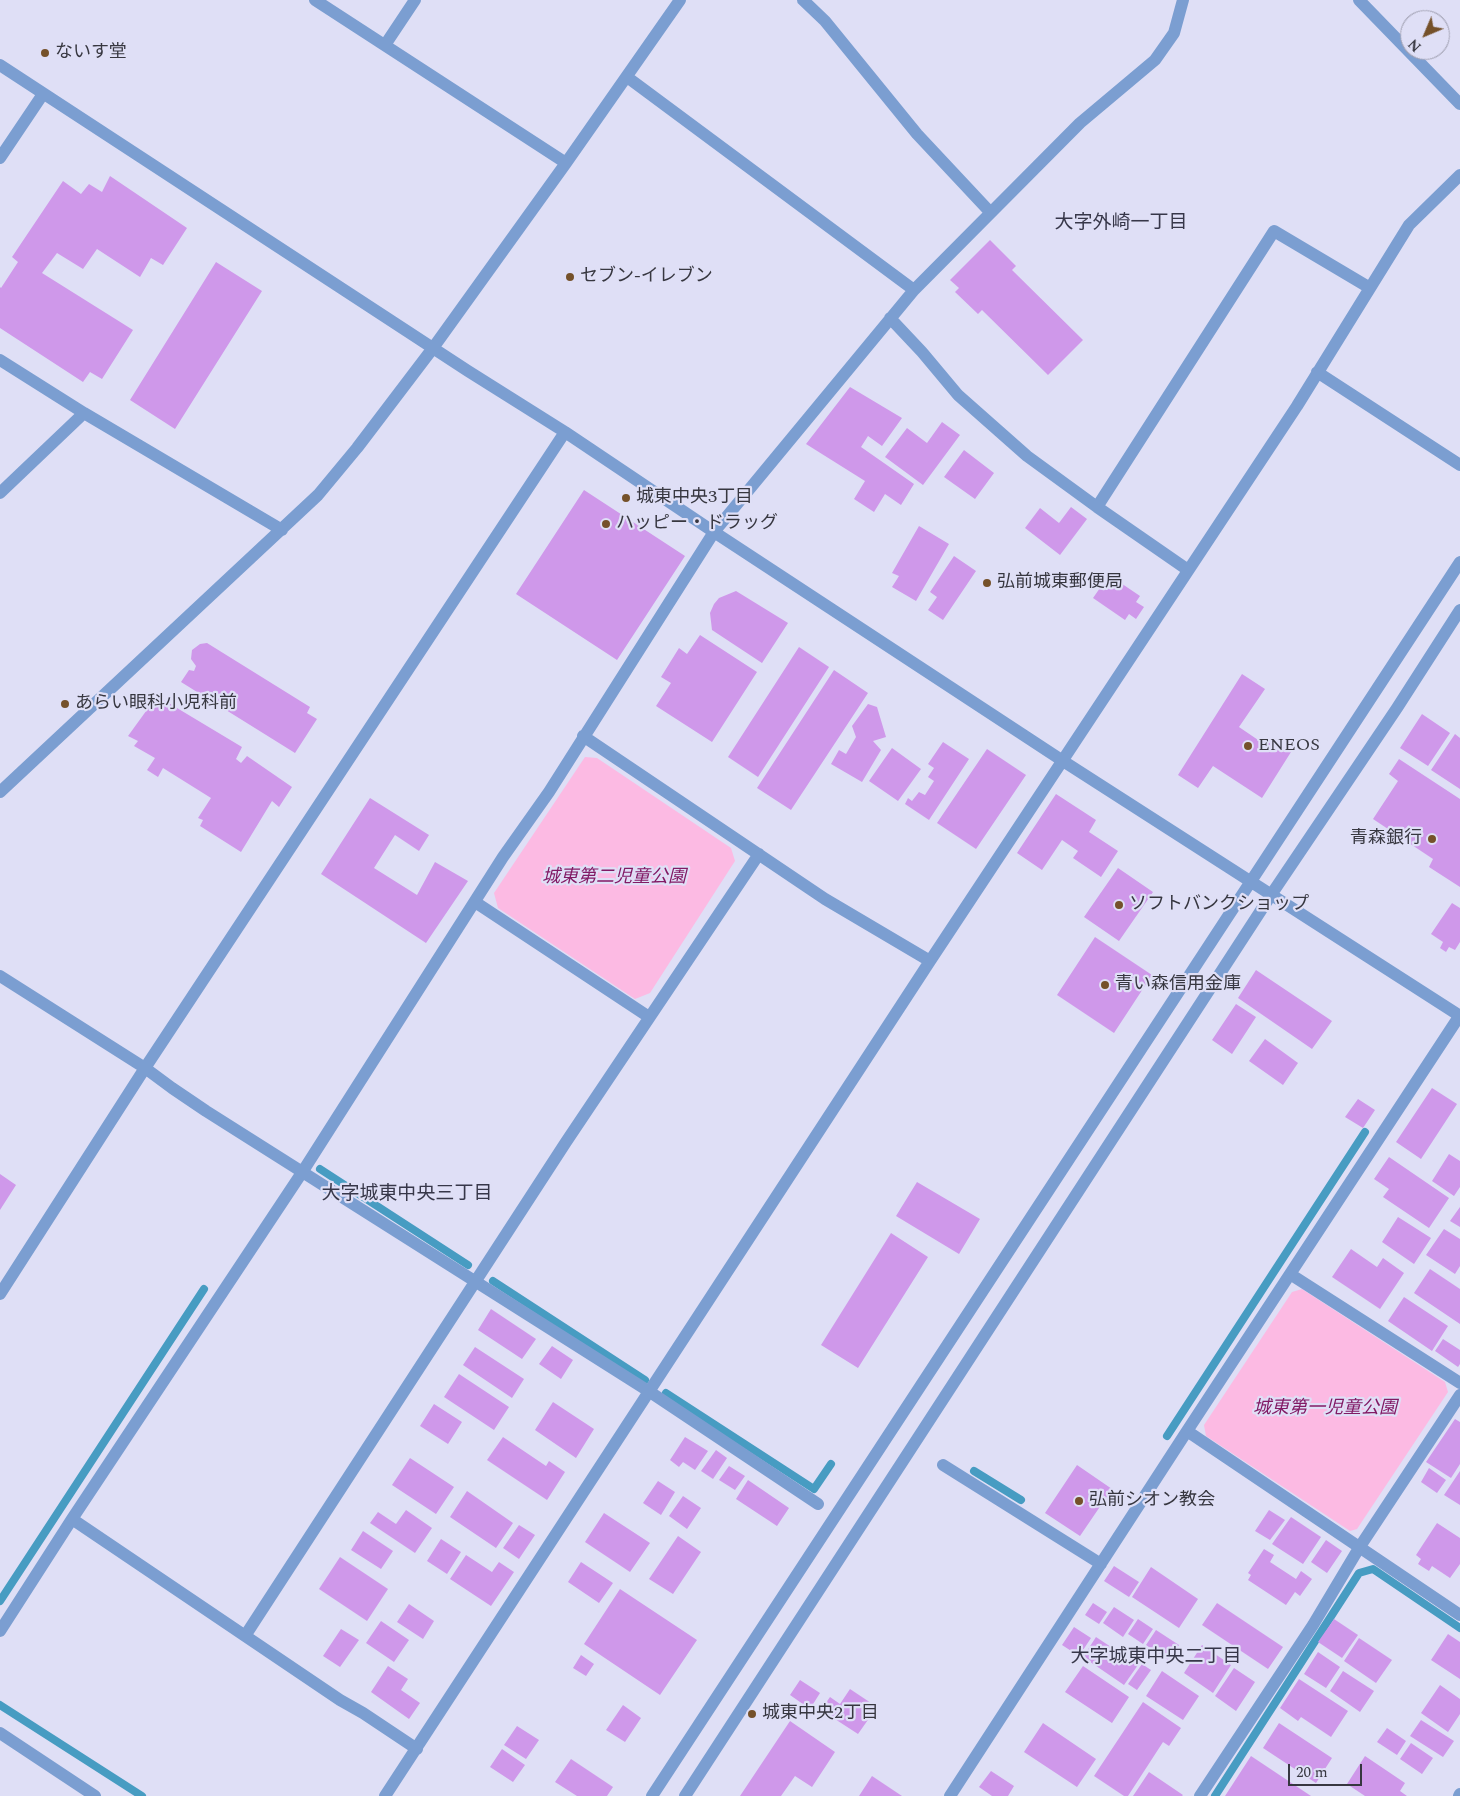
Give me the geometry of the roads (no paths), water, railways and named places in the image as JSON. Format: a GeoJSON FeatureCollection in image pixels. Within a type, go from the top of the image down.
{"type":"FeatureCollection","features":[{"type":"Feature","properties":{"kind":"street"},"geometry":{"type":"LineString","coordinates":[[316,0],[566,163]]}},
{"type":"Feature","properties":{"kind":"street"},"geometry":{"type":"LineString","coordinates":[[385,45],[415,0]]}},
{"type":"Feature","properties":{"kind":"street"},"geometry":{"type":"LineString","coordinates":[[0,792],[318,495],[357,448],[433,348],[680,0]]}},
{"type":"Feature","properties":{"kind":"street"},"geometry":{"type":"LineString","coordinates":[[803,0],[824,21],[917,134],[990,212]]}},
{"type":"Feature","properties":{"kind":"street"},"geometry":{"type":"LineString","coordinates":[[0,1631],[303,1171],[503,857],[549,792],[714,532],[914,290],[1080,123],[1155,60],[1174,33],[1184,0]]}},
{"type":"Feature","properties":{"kind":"street"},"geometry":{"type":"LineString","coordinates":[[1358,0],[1460,104]]}},
{"type":"Feature","properties":{"kind":"street"},"geometry":{"type":"LineString","coordinates":[[0,65],[565,432],[1063,761],[1460,1016],[952,1792],[966,1796]]}},
{"type":"Feature","properties":{"kind":"street"},"geometry":{"type":"LineString","coordinates":[[627,77],[914,290]]}},
{"type":"Feature","properties":{"kind":"street"},"geometry":{"type":"LineString","coordinates":[[0,158],[43,94]]}},
{"type":"Feature","properties":{"kind":"street"},"geometry":{"type":"LineString","coordinates":[[385,1796],[930,961],[1188,570],[1317,372],[1409,225],[1460,175]]}},
{"type":"Feature","properties":{"kind":"street"},"geometry":{"type":"LineString","coordinates":[[1096,507],[1274,231],[1370,288]]}},
{"type":"Feature","properties":{"kind":"street"},"geometry":{"type":"LineString","coordinates":[[890,318],[958,395],[1027,456],[1096,507],[1188,570]]}},
{"type":"Feature","properties":{"kind":"street"},"geometry":{"type":"LineString","coordinates":[[0,360],[84,413],[282,530]]}},
{"type":"Feature","properties":{"kind":"street"},"geometry":{"type":"LineString","coordinates":[[1317,372],[1460,465]]}},
{"type":"Feature","properties":{"kind":"street"},"geometry":{"type":"LineString","coordinates":[[0,493],[84,413]]}},
{"type":"Feature","properties":{"kind":"street"},"geometry":{"type":"LineString","coordinates":[[0,1294],[145,1068],[565,432]]}},
{"type":"Feature","properties":{"kind":"street"},"geometry":{"type":"LineString","coordinates":[[652,1796],[1460,562]]}},
{"type":"Feature","properties":{"kind":"street"},"geometry":{"type":"LineString","coordinates":[[685,1796],[1271,895],[1397,708],[1460,610]]}},
{"type":"Feature","properties":{"kind":"street"},"geometry":{"type":"LineString","coordinates":[[583,736],[825,899],[930,961]]}},
{"type":"Feature","properties":{"kind":"street"},"geometry":{"type":"LineString","coordinates":[[245,1636],[475,1281],[759,854]]}},
{"type":"Feature","properties":{"kind":"street"},"geometry":{"type":"LineString","coordinates":[[475,902],[649,1017]]}},
{"type":"Feature","properties":{"kind":"street"},"geometry":{"type":"LineString","coordinates":[[0,976],[145,1068],[172,1088],[650,1392],[818,1504]]}},
{"type":"Feature","properties":{"kind":"street"},"geometry":{"type":"LineString","coordinates":[[1290,1274],[1460,1383]]}},
{"type":"Feature","properties":{"kind":"street"},"geometry":{"type":"LineString","coordinates":[[1200,1796],[1313,1625],[1359,1548],[1460,1395]]}},
{"type":"Feature","properties":{"kind":"street"},"geometry":{"type":"LineString","coordinates":[[1187,1431],[1460,1615]]}},
{"type":"Feature","properties":{"kind":"street"},"geometry":{"type":"LineString","coordinates":[[944,1465],[1101,1564]]}},
{"type":"Feature","properties":{"kind":"street"},"geometry":{"type":"LineString","coordinates":[[72,1519],[340,1700],[417,1749]]}},
{"type":"Feature","properties":{"kind":"street"},"geometry":{"type":"LineString","coordinates":[[0,1733],[95,1796]]}},
{"type":"Feature","properties":{"kind":"waterway"},"geometry":{"type":"LineString","coordinates":[[1167,1436],[1365,1132]]}},
{"type":"Feature","properties":{"kind":"waterway"},"geometry":{"type":"LineString","coordinates":[[320,1169],[468,1265]]}},
{"type":"Feature","properties":{"kind":"waterway"},"geometry":{"type":"LineString","coordinates":[[493,1281],[645,1380]]}},
{"type":"Feature","properties":{"kind":"waterway"},"geometry":{"type":"LineString","coordinates":[[0,1601],[204,1289]]}},
{"type":"Feature","properties":{"kind":"waterway"},"geometry":{"type":"LineString","coordinates":[[666,1393],[814,1489],[831,1464]]}},
{"type":"Feature","properties":{"kind":"waterway"},"geometry":{"type":"LineString","coordinates":[[974,1471],[1021,1500]]}},
{"type":"Feature","properties":{"kind":"waterway"},"geometry":{"type":"LineString","coordinates":[[1215,1796],[1359,1573],[1373,1569],[1460,1628]]}},
{"type":"Feature","properties":{"kind":"waterway"},"geometry":{"type":"LineString","coordinates":[[0,1705],[142,1796]]}},
{"type":"Feature","properties":{"kind":"place","name":"ないす堂"},"geometry":{"type":"Point","coordinates":[45,53]}},
{"type":"Feature","properties":{"kind":"place","name":"セブン-イレブン"},"geometry":{"type":"Point","coordinates":[570,277]}},
{"type":"Feature","properties":{"kind":"place","name":"城東中央3丁目"},"geometry":{"type":"Point","coordinates":[626,498]}},
{"type":"Feature","properties":{"kind":"place","name":"ハッピー・ドラッグ"},"geometry":{"type":"Point","coordinates":[606,524]}},
{"type":"Feature","properties":{"kind":"place","name":"弘前城東郵便局"},"geometry":{"type":"Point","coordinates":[987,583]}},
{"type":"Feature","properties":{"kind":"place","name":"あらい眼科小児科前"},"geometry":{"type":"Point","coordinates":[65,704]}},
{"type":"Feature","properties":{"kind":"place","name":"ENEOS"},"geometry":{"type":"Point","coordinates":[1248,746]}},
{"type":"Feature","properties":{"kind":"place","name":"青森銀行"},"geometry":{"type":"Point","coordinates":[1432,839]}},
{"type":"Feature","properties":{"kind":"place","name":"ソフトバンクショップ"},"geometry":{"type":"Point","coordinates":[1119,905]}},
{"type":"Feature","properties":{"kind":"place","name":"青い森信用金庫"},"geometry":{"type":"Point","coordinates":[1105,985]}},
{"type":"Feature","properties":{"kind":"place","name":"弘前シオン教会"},"geometry":{"type":"Point","coordinates":[1079,1501]}},
{"type":"Feature","properties":{"kind":"place","name":"城東中央2丁目"},"geometry":{"type":"Point","coordinates":[752,1714]}},
{"type":"Feature","properties":{"kind":"district","name":"大字外崎一丁目"},"geometry":{"type":"Point","coordinates":[1121,224]}},
{"type":"Feature","properties":{"kind":"district","name":"大字城東中央三丁目"},"geometry":{"type":"Point","coordinates":[407,1195]}},
{"type":"Feature","properties":{"kind":"district","name":"大字城東中央二丁目"},"geometry":{"type":"Point","coordinates":[1156,1658]}},
{"type":"Feature","properties":{"kind":"park label","name":"城東第二児童公園"},"geometry":{"type":"Point","coordinates":[614,878]}},
{"type":"Feature","properties":{"kind":"park label","name":"城東第一児童公園"},"geometry":{"type":"Point","coordinates":[1325,1409]}}]}
